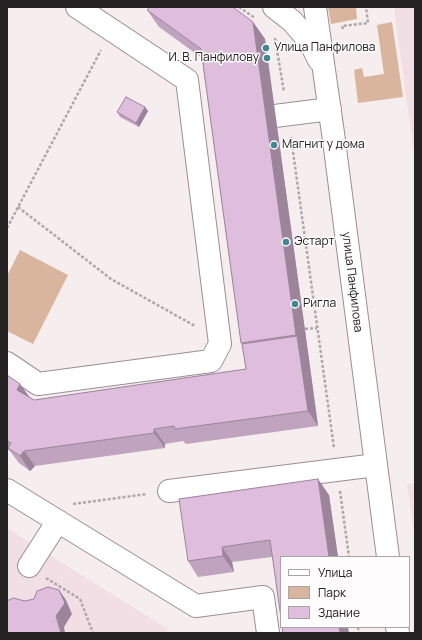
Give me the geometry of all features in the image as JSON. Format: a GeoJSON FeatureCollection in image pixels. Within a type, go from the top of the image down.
{"type":"FeatureCollection","features":[{"type":"Feature","properties":{"kind":"street"},"geometry":{"type":"LineString","coordinates":[[274,7],[292,20],[310,42],[325,70]]}},
{"type":"Feature","properties":{"kind":"street","name":"улица Панфилова"},"geometry":{"type":"LineString","coordinates":[[315,7],[325,70],[388,556]]}},
{"type":"Feature","properties":{"kind":"street"},"geometry":{"type":"LineString","coordinates":[[7,363],[38,384],[211,361],[220,344],[204,124],[187,80],[80,8]]}},
{"type":"Feature","properties":{"kind":"street"},"geometry":{"type":"LineString","coordinates":[[282,115],[330,110]]}},
{"type":"Feature","properties":{"kind":"street"},"geometry":{"type":"LineString","coordinates":[[169,492],[376,465]]}},
{"type":"Feature","properties":{"kind":"street"},"geometry":{"type":"LineString","coordinates":[[7,490],[196,606],[263,597],[268,633]]}},
{"type":"Feature","properties":{"kind":"street"},"geometry":{"type":"LineString","coordinates":[[29,566],[58,521]]}},
{"type":"Feature","properties":{"kind":"path"},"geometry":{"type":"LineString","coordinates":[[343,34],[342,26],[368,23],[366,7]]}},
{"type":"Feature","properties":{"kind":"path"},"geometry":{"type":"LineString","coordinates":[[7,228],[112,30]]}},
{"type":"Feature","properties":{"kind":"path"},"geometry":{"type":"LineString","coordinates":[[276,39],[282,115],[317,328],[349,556]]}},
{"type":"Feature","properties":{"kind":"path"},"geometry":{"type":"LineString","coordinates":[[18,207],[111,278],[219,340]]}},
{"type":"Feature","properties":{"kind":"path"},"geometry":{"type":"LineString","coordinates":[[305,329],[317,328]]}},
{"type":"Feature","properties":{"kind":"path"},"geometry":{"type":"LineString","coordinates":[[58,521],[68,505],[169,492]]}},
{"type":"Feature","properties":{"kind":"path"},"geometry":{"type":"LineString","coordinates":[[29,566],[80,599],[93,633]]}},
{"type":"Feature","properties":{"kind":"shaded area"},"geometry":{"type":"Polygon","coordinates":[[[394,7],[415,7],[415,161],[395,17],[394,7]]]}},
{"type":"Feature","properties":{"kind":"shaded area"},"geometry":{"type":"Polygon","coordinates":[[[415,483],[415,540],[407,484],[415,483]]]}},
{"type":"Feature","properties":{"kind":"shaded area"},"geometry":{"type":"Polygon","coordinates":[[[7,528],[168,629],[165,633],[7,633],[7,528]]]}},
{"type":"Feature","properties":{"kind":"green space"},"geometry":{"type":"Polygon","coordinates":[[[328,7],[356,7],[357,19],[331,24],[328,7]]]}},
{"type":"Feature","properties":{"kind":"green space"},"geometry":{"type":"Polygon","coordinates":[[[392,22],[403,97],[358,103],[354,70],[362,68],[364,77],[384,74],[377,25],[392,22]]]}},
{"type":"Feature","properties":{"kind":"green space"},"geometry":{"type":"Polygon","coordinates":[[[20,250],[68,275],[33,344],[7,331],[7,276],[20,250]]]}},
{"type":"Feature","properties":{"kind":"building"},"geometry":{"type":"Polygon","coordinates":[[[150,7],[233,7],[253,22],[296,335],[241,343],[201,49],[147,10],[150,7]]]}},
{"type":"Feature","properties":{"kind":"building"},"geometry":{"type":"Polygon","coordinates":[[[126,97],[145,107],[136,123],[117,112],[126,97]]]}},
{"type":"Feature","properties":{"kind":"building"},"geometry":{"type":"Polygon","coordinates":[[[297,336],[308,411],[175,429],[174,426],[154,429],[154,433],[24,451],[20,456],[8,448],[11,443],[7,441],[7,375],[20,384],[17,390],[34,400],[246,369],[242,344],[297,336]]]}},
{"type":"Feature","properties":{"kind":"building"},"geometry":{"type":"Polygon","coordinates":[[[318,479],[329,556],[280,556],[280,611],[270,540],[222,547],[223,556],[188,561],[179,499],[318,479]]]}},
{"type":"Feature","properties":{"kind":"building"},"geometry":{"type":"Polygon","coordinates":[[[48,587],[59,590],[65,603],[56,616],[61,633],[7,633],[7,601],[13,598],[25,601],[34,599],[37,591],[48,587]]]}},
{"type":"Feature","properties":{"kind":"building"},"geometry":{"type":"Polygon","coordinates":[[[282,628],[339,628],[340,633],[283,633],[282,628]]]}},
{"type":"Feature","properties":{"kind":"place","name":"Улица Панфилова"},"geometry":{"type":"Point","coordinates":[266,48]}},
{"type":"Feature","properties":{"kind":"place","name":"И. В. Панфилову"},"geometry":{"type":"Point","coordinates":[267,58]}},
{"type":"Feature","properties":{"kind":"place","name":"Магнит у дома"},"geometry":{"type":"Point","coordinates":[274,145]}},
{"type":"Feature","properties":{"kind":"place","name":"Эстарт"},"geometry":{"type":"Point","coordinates":[286,242]}},
{"type":"Feature","properties":{"kind":"place","name":"Ригла"},"geometry":{"type":"Point","coordinates":[295,304]}}]}
